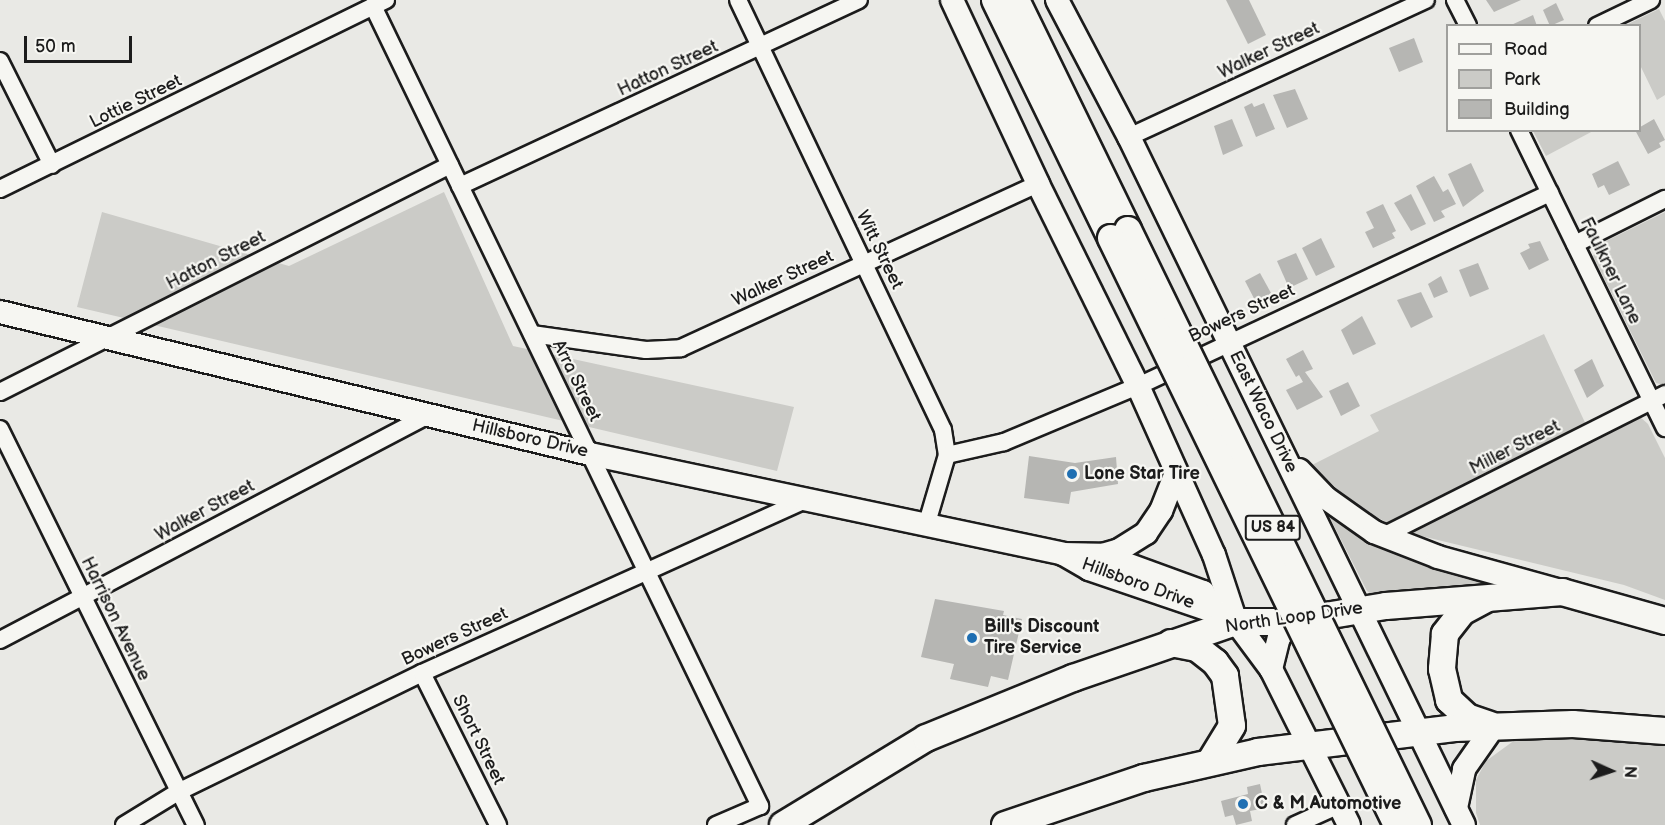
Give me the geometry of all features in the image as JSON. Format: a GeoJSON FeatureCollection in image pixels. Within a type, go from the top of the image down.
{"type":"FeatureCollection","features":[{"type":"Feature","properties":{"kind":"main road"},"geometry":{"type":"LineString","coordinates":[[952,0],[1038,184],[1138,386],[1214,555],[1236,622],[1271,669],[1349,825]]}},
{"type":"Feature","properties":{"kind":"main road","name":"US 84"},"geometry":{"type":"LineString","coordinates":[[995,0],[1119,234],[1418,825]]}},
{"type":"Feature","properties":{"kind":"main road","name":"US 84"},"geometry":{"type":"LineString","coordinates":[[1016,0],[1119,234],[1397,825]]}},
{"type":"Feature","properties":{"kind":"main road","name":"East Waco Drive"},"geometry":{"type":"LineString","coordinates":[[1057,0],[1129,137],[1460,817]]}},
{"type":"Feature","properties":{"kind":"main road","name":"Hillsboro Drive"},"geometry":{"type":"LineString","coordinates":[[0,312],[590,454],[927,523],[1064,554],[1102,555],[1203,592],[1214,610]]}},
{"type":"Feature","properties":{"kind":"main road"},"geometry":{"type":"LineString","coordinates":[[1282,453],[1326,498],[1383,536],[1438,557],[1562,592]]}},
{"type":"Feature","properties":{"kind":"main road"},"geometry":{"type":"LineString","coordinates":[[1102,555],[1119,550],[1146,533],[1161,511],[1176,473]]}},
{"type":"Feature","properties":{"kind":"main road","name":"Hillsboro Drive"},"geometry":{"type":"LineString","coordinates":[[1064,554],[1089,569],[1214,610],[1236,622]]}},
{"type":"Feature","properties":{"kind":"main road","name":"North Loop Drive"},"geometry":{"type":"LineString","coordinates":[[783,825],[926,738],[1073,678],[1236,622],[1289,622],[1359,610],[1562,592],[1665,621]]}},
{"type":"Feature","properties":{"kind":"main road"},"geometry":{"type":"LineString","coordinates":[[1486,598],[1462,612],[1445,634],[1442,669],[1449,700],[1467,717],[1494,726]]}},
{"type":"Feature","properties":{"kind":"main road"},"geometry":{"type":"LineString","coordinates":[[1271,669],[1279,638],[1289,622]]}},
{"type":"Feature","properties":{"kind":"main road"},"geometry":{"type":"LineString","coordinates":[[1171,643],[1197,648],[1215,662],[1224,676],[1232,726],[1210,762]]}},
{"type":"Feature","properties":{"kind":"main road"},"geometry":{"type":"LineString","coordinates":[[1011,824],[1103,791],[1210,762],[1310,745],[1418,730],[1494,726],[1573,724],[1665,731]]}},
{"type":"Feature","properties":{"kind":"main road"},"geometry":{"type":"LineString","coordinates":[[1460,817],[1464,769],[1494,726]]}},
{"type":"Feature","properties":{"kind":"street","name":"Witt Street"},"geometry":{"type":"LineString","coordinates":[[738,0],[943,430],[947,455],[927,523]]}},
{"type":"Feature","properties":{"kind":"street","name":"Hatton Street"},"geometry":{"type":"LineString","coordinates":[[460,186],[859,0]]}},
{"type":"Feature","properties":{"kind":"street","name":"Walker Street"},"geometry":{"type":"LineString","coordinates":[[1129,137],[1426,0]]}},
{"type":"Feature","properties":{"kind":"street"},"geometry":{"type":"LineString","coordinates":[[1455,0],[1467,24]]}},
{"type":"Feature","properties":{"kind":"street"},"geometry":{"type":"LineString","coordinates":[[1602,24],[1651,0]]}},
{"type":"Feature","properties":{"kind":"street","name":"Arra Street"},"geometry":{"type":"LineString","coordinates":[[380,3],[450,165],[760,806],[716,825]]}},
{"type":"Feature","properties":{"kind":"street","name":"Lottie Street"},"geometry":{"type":"LineString","coordinates":[[0,189],[380,3]]}},
{"type":"Feature","properties":{"kind":"street"},"geometry":{"type":"LineString","coordinates":[[0,61],[52,165]]}},
{"type":"Feature","properties":{"kind":"street","name":"Faulkner Lane"},"geometry":{"type":"LineString","coordinates":[[1520,132],[1575,244],[1658,398],[1665,428]]}},
{"type":"Feature","properties":{"kind":"street","name":"Hatton Street"},"geometry":{"type":"LineString","coordinates":[[0,392],[450,165]]}},
{"type":"Feature","properties":{"kind":"street","name":"Walker Street"},"geometry":{"type":"LineString","coordinates":[[532,334],[646,350],[681,348],[1038,184]]}},
{"type":"Feature","properties":{"kind":"street","name":"Bowers Street"},"geometry":{"type":"LineString","coordinates":[[947,455],[1004,442],[1138,386],[1229,341],[1550,193]]}},
{"type":"Feature","properties":{"kind":"street"},"geometry":{"type":"LineString","coordinates":[[1575,244],[1665,199]]}},
{"type":"Feature","properties":{"kind":"street","name":"Miller Street"},"geometry":{"type":"LineString","coordinates":[[1383,536],[1658,398]]}},
{"type":"Feature","properties":{"kind":"street","name":"Walker Street"},"geometry":{"type":"LineString","coordinates":[[0,640],[428,415]]}},
{"type":"Feature","properties":{"kind":"street","name":"Harrison Avenue"},"geometry":{"type":"LineString","coordinates":[[0,429],[196,825]]}},
{"type":"Feature","properties":{"kind":"street","name":"Bowers Street"},"geometry":{"type":"LineString","coordinates":[[124,825],[178,792],[422,673],[808,499]]}},
{"type":"Feature","properties":{"kind":"street","name":"Short Street"},"geometry":{"type":"LineString","coordinates":[[422,673],[498,825]]}},
{"type":"Feature","properties":{"kind":"street"},"geometry":{"type":"LineString","coordinates":[[1295,825],[1339,805]]}},
{"type":"Feature","properties":{"kind":"green space"},"geometry":{"type":"Polygon","coordinates":[[[1659,9],[1665,21],[1665,95],[1657,100],[1641,67],[1641,24],[1628,24],[1659,9]]]}},
{"type":"Feature","properties":{"kind":"green space"},"geometry":{"type":"Polygon","coordinates":[[[1534,132],[1591,132],[1546,156],[1534,132]]]}},
{"type":"Feature","properties":{"kind":"green space"},"geometry":{"type":"Polygon","coordinates":[[[444,192],[513,346],[794,407],[777,471],[77,307],[102,212],[289,266],[444,192]]]}},
{"type":"Feature","properties":{"kind":"green space"},"geometry":{"type":"Polygon","coordinates":[[[1665,212],[1664,385],[1656,383],[1593,256],[1598,245],[1665,212]]]}},
{"type":"Feature","properties":{"kind":"green space"},"geometry":{"type":"Polygon","coordinates":[[[1544,334],[1588,429],[1392,526],[1349,500],[1312,465],[1379,431],[1370,415],[1544,334]]]}},
{"type":"Feature","properties":{"kind":"green space"},"geometry":{"type":"Polygon","coordinates":[[[1639,416],[1648,424],[1665,458],[1665,600],[1624,585],[1413,534],[1416,525],[1639,416]]]}},
{"type":"Feature","properties":{"kind":"green space"},"geometry":{"type":"Polygon","coordinates":[[[1326,510],[1518,586],[1461,587],[1375,597],[1367,591],[1326,510]]]}},
{"type":"Feature","properties":{"kind":"green space"},"geometry":{"type":"Polygon","coordinates":[[[1544,734],[1665,740],[1665,825],[1480,825],[1476,813],[1476,780],[1486,761],[1519,737],[1544,734]]]}},
{"type":"Feature","properties":{"kind":"building"},"geometry":{"type":"Polygon","coordinates":[[[1226,0],[1249,0],[1266,35],[1248,44],[1226,0]]]}},
{"type":"Feature","properties":{"kind":"building"},"geometry":{"type":"Polygon","coordinates":[[[1486,0],[1521,0],[1494,12],[1486,0]]]}},
{"type":"Feature","properties":{"kind":"building"},"geometry":{"type":"Polygon","coordinates":[[[1556,3],[1564,20],[1549,24],[1543,10],[1556,3]]]}},
{"type":"Feature","properties":{"kind":"building"},"geometry":{"type":"Polygon","coordinates":[[[1533,15],[1536,24],[1513,24],[1533,15]]]}},
{"type":"Feature","properties":{"kind":"building"},"geometry":{"type":"Polygon","coordinates":[[[1414,38],[1423,62],[1399,72],[1389,48],[1414,38]]]}},
{"type":"Feature","properties":{"kind":"building"},"geometry":{"type":"Polygon","coordinates":[[[1295,89],[1308,119],[1287,128],[1273,95],[1295,89]]]}},
{"type":"Feature","properties":{"kind":"building"},"geometry":{"type":"Polygon","coordinates":[[[1252,103],[1254,107],[1264,103],[1275,129],[1256,137],[1244,107],[1252,103]]]}},
{"type":"Feature","properties":{"kind":"building"},"geometry":{"type":"Polygon","coordinates":[[[1232,119],[1243,146],[1223,155],[1214,126],[1232,119]]]}},
{"type":"Feature","properties":{"kind":"building"},"geometry":{"type":"Polygon","coordinates":[[[1654,119],[1665,140],[1659,143],[1661,147],[1648,154],[1636,132],[1641,132],[1641,127],[1654,119]]]}},
{"type":"Feature","properties":{"kind":"building"},"geometry":{"type":"Polygon","coordinates":[[[1618,161],[1630,185],[1609,195],[1604,185],[1598,188],[1592,174],[1618,161]]]}},
{"type":"Feature","properties":{"kind":"building"},"geometry":{"type":"Polygon","coordinates":[[[1471,163],[1484,191],[1463,207],[1448,174],[1471,163]]]}},
{"type":"Feature","properties":{"kind":"building"},"geometry":{"type":"Polygon","coordinates":[[[1434,176],[1443,192],[1448,189],[1456,204],[1441,211],[1445,217],[1434,222],[1416,186],[1434,176]]]}},
{"type":"Feature","properties":{"kind":"building"},"geometry":{"type":"Polygon","coordinates":[[[1411,194],[1426,224],[1411,231],[1394,203],[1411,194]]]}},
{"type":"Feature","properties":{"kind":"building"},"geometry":{"type":"Polygon","coordinates":[[[1383,204],[1396,231],[1392,233],[1395,238],[1373,248],[1365,232],[1374,228],[1366,212],[1383,204]]]}},
{"type":"Feature","properties":{"kind":"building"},"geometry":{"type":"Polygon","coordinates":[[[1321,238],[1335,267],[1316,276],[1302,248],[1321,238]]]}},
{"type":"Feature","properties":{"kind":"building"},"geometry":{"type":"Polygon","coordinates":[[[1540,241],[1549,260],[1529,270],[1520,253],[1530,248],[1528,244],[1540,241]]]}},
{"type":"Feature","properties":{"kind":"building"},"geometry":{"type":"Polygon","coordinates":[[[1296,253],[1308,279],[1289,288],[1277,261],[1296,253]]]}},
{"type":"Feature","properties":{"kind":"building"},"geometry":{"type":"Polygon","coordinates":[[[1478,263],[1489,289],[1470,297],[1459,270],[1478,263]]]}},
{"type":"Feature","properties":{"kind":"building"},"geometry":{"type":"Polygon","coordinates":[[[1260,273],[1276,302],[1260,310],[1245,281],[1260,273]]]}},
{"type":"Feature","properties":{"kind":"building"},"geometry":{"type":"Polygon","coordinates":[[[1441,276],[1448,292],[1434,298],[1428,284],[1441,276]]]}},
{"type":"Feature","properties":{"kind":"building"},"geometry":{"type":"Polygon","coordinates":[[[1421,292],[1433,317],[1411,328],[1397,300],[1421,292]]]}},
{"type":"Feature","properties":{"kind":"building"},"geometry":{"type":"Polygon","coordinates":[[[1362,316],[1376,344],[1353,355],[1341,330],[1362,316]]]}},
{"type":"Feature","properties":{"kind":"building"},"geometry":{"type":"Polygon","coordinates":[[[1303,350],[1313,369],[1305,372],[1323,397],[1297,410],[1286,390],[1303,382],[1299,375],[1296,377],[1286,359],[1303,350]]]}},
{"type":"Feature","properties":{"kind":"building"},"geometry":{"type":"Polygon","coordinates":[[[1592,359],[1604,386],[1587,398],[1574,370],[1592,359]]]}},
{"type":"Feature","properties":{"kind":"building"},"geometry":{"type":"Polygon","coordinates":[[[1348,382],[1360,406],[1341,416],[1329,391],[1348,382]]]}},
{"type":"Feature","properties":{"kind":"building","name":"Lone Star Tire"},"geometry":{"type":"Polygon","coordinates":[[[1029,456],[1075,463],[1116,457],[1118,484],[1071,492],[1069,504],[1024,498],[1029,456]]]}},
{"type":"Feature","properties":{"kind":"building","name":"Bill's Discount Tire Service"},"geometry":{"type":"Polygon","coordinates":[[[935,599],[1004,611],[1003,615],[1022,619],[1008,680],[991,676],[988,687],[950,679],[954,664],[921,657],[935,599]]]}},
{"type":"Feature","properties":{"kind":"building","name":"C & M Automotive"},"geometry":{"type":"Polygon","coordinates":[[[1260,784],[1265,808],[1250,811],[1252,821],[1236,825],[1233,815],[1225,817],[1221,801],[1248,794],[1247,787],[1260,784]]]}},
{"type":"Feature","properties":{"kind":"place","name":"Lone Star Tire"},"geometry":{"type":"Point","coordinates":[1072,474]}},
{"type":"Feature","properties":{"kind":"place","name":"Bill's Discount Tire Service"},"geometry":{"type":"Point","coordinates":[972,638]}},
{"type":"Feature","properties":{"kind":"place","name":"C & M Automotive"},"geometry":{"type":"Point","coordinates":[1243,804]}}]}
